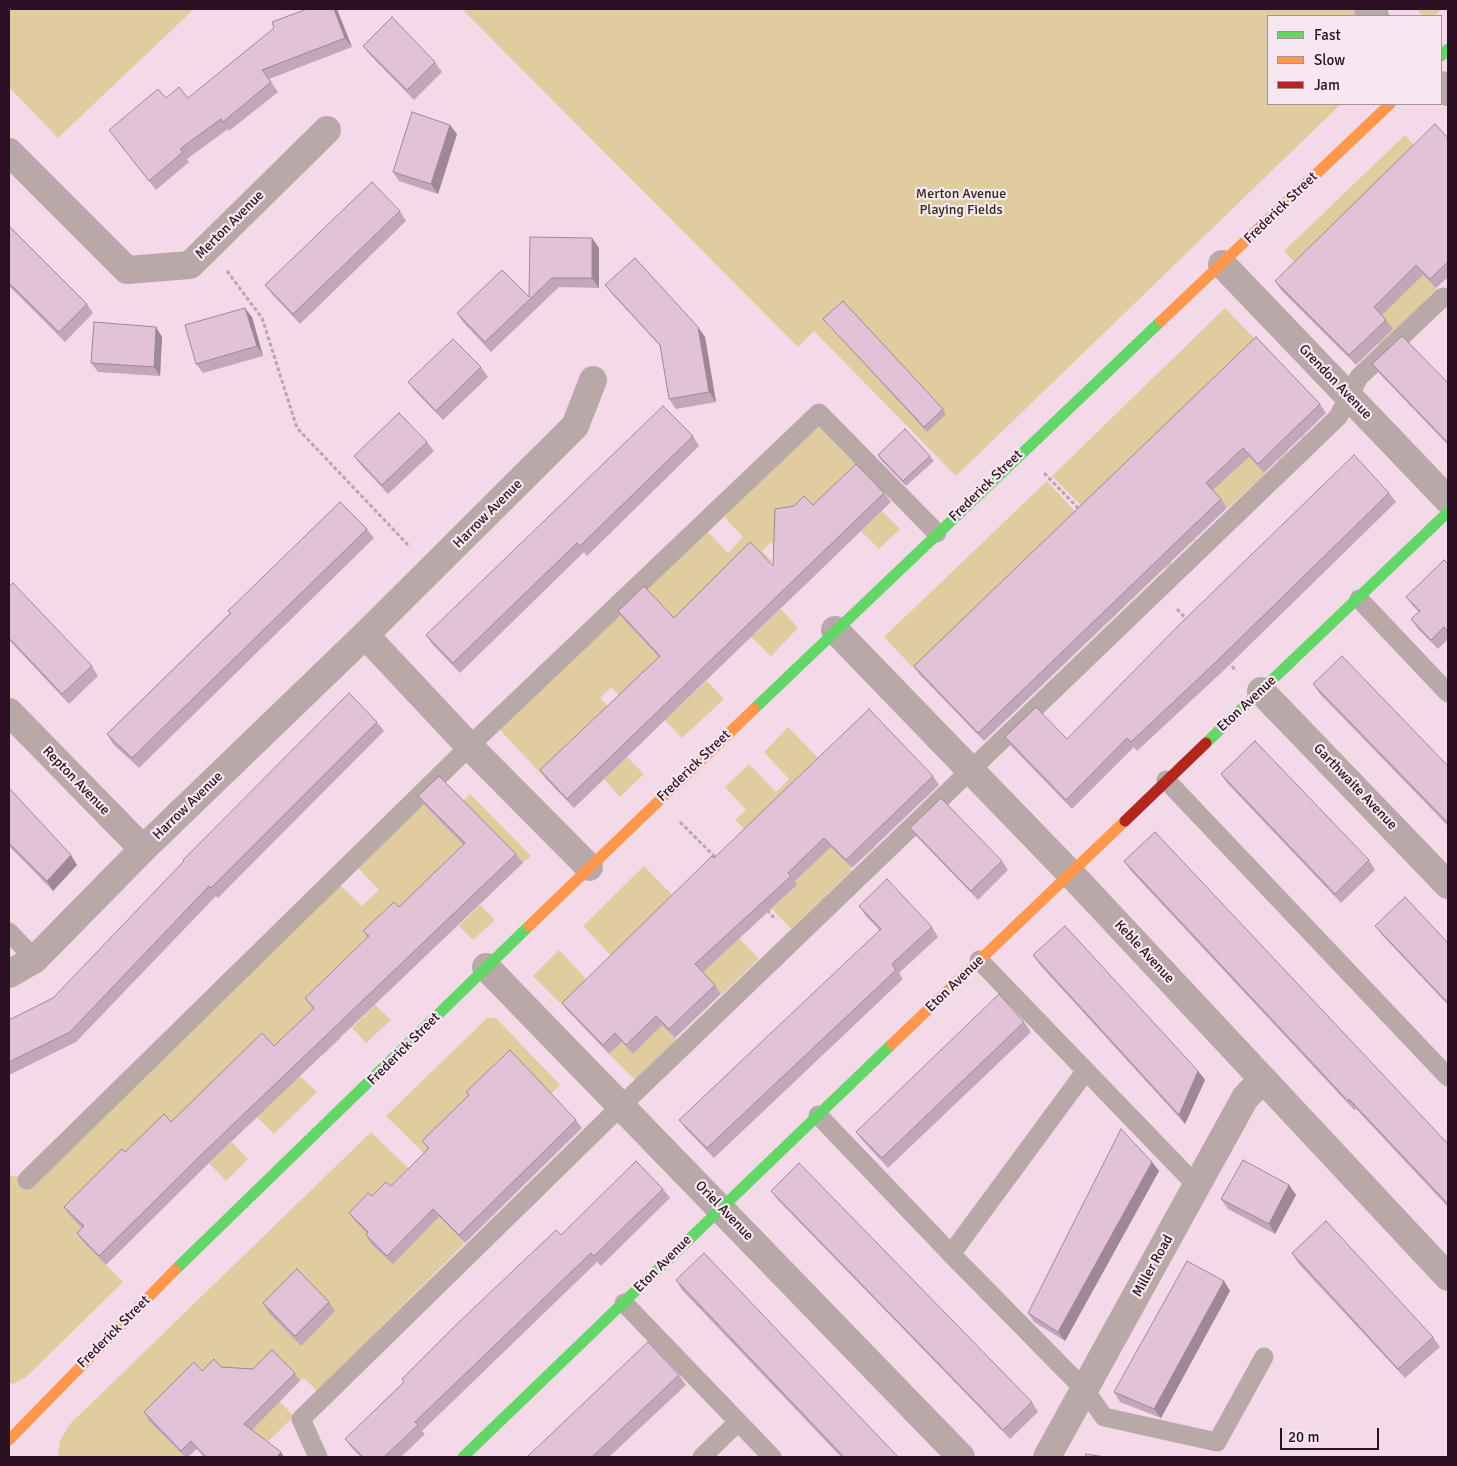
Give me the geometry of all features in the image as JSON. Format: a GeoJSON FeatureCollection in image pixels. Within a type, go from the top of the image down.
{"type":"FeatureCollection","features":[{"type":"Feature","properties":{"kind":"main road","name":"Frederick Street"},"geometry":{"type":"LineString","coordinates":[[9,1440],[198,1247],[342,1110],[589,867],[835,630],[1389,105]]}},
{"type":"Feature","properties":{"kind":"main road","name":"Eton Avenue"},"geometry":{"type":"LineString","coordinates":[[463,1457],[1166,780],[1359,599],[1448,512]]}},
{"type":"Feature","properties":{"kind":"street","name":"Merton Avenue"},"geometry":{"type":"LineString","coordinates":[[9,152],[127,270],[190,265],[327,130]]}},
{"type":"Feature","properties":{"kind":"street","name":"Grendon Avenue"},"geometry":{"type":"LineString","coordinates":[[1222,264],[1448,500]]}},
{"type":"Feature","properties":{"kind":"street","name":"Harrow Avenue"},"geometry":{"type":"LineString","coordinates":[[9,974],[34,959],[143,849],[432,570],[576,426],[593,380]]}},
{"type":"Feature","properties":{"kind":"street","name":"Keble Avenue"},"geometry":{"type":"LineString","coordinates":[[835,630],[1070,873],[1448,1277]]}},
{"type":"Feature","properties":{"kind":"street"},"geometry":{"type":"LineString","coordinates":[[365,635],[470,747],[589,867]]}},
{"type":"Feature","properties":{"kind":"street","name":"Garthwaite Avenue"},"geometry":{"type":"LineString","coordinates":[[1261,691],[1448,884]]}},
{"type":"Feature","properties":{"kind":"street","name":"Repton Avenue"},"geometry":{"type":"LineString","coordinates":[[9,712],[143,849]]}},
{"type":"Feature","properties":{"kind":"street","name":"Oriel Avenue"},"geometry":{"type":"LineString","coordinates":[[486,967],[721,1207],[961,1457]]}},
{"type":"Feature","properties":{"kind":"street","name":"Miller Road"},"geometry":{"type":"LineString","coordinates":[[1047,1457],[1245,1098],[1263,1079]]}},
{"type":"Feature","properties":{"kind":"lane"},"geometry":{"type":"LineString","coordinates":[[318,1457],[301,1420],[621,1106],[1338,417],[1350,398],[1359,377],[1447,298]]}},
{"type":"Feature","properties":{"kind":"lane"},"geometry":{"type":"LineString","coordinates":[[27,1180],[470,747],[819,413],[937,533]]}},
{"type":"Feature","properties":{"kind":"lane"},"geometry":{"type":"LineString","coordinates":[[1359,599],[1448,693]]}},
{"type":"Feature","properties":{"kind":"lane"},"geometry":{"type":"LineString","coordinates":[[1166,780],[1448,1077]]}},
{"type":"Feature","properties":{"kind":"lane"},"geometry":{"type":"LineString","coordinates":[[9,932],[34,959]]}},
{"type":"Feature","properties":{"kind":"lane"},"geometry":{"type":"LineString","coordinates":[[979,960],[1197,1186]]}},
{"type":"Feature","properties":{"kind":"lane"},"geometry":{"type":"LineString","coordinates":[[951,1254],[1085,1072]]}},
{"type":"Feature","properties":{"kind":"lane"},"geometry":{"type":"LineString","coordinates":[[818,1115],[1085,1390],[1104,1417],[1217,1442],[1264,1357]]}},
{"type":"Feature","properties":{"kind":"lane"},"geometry":{"type":"LineString","coordinates":[[624,1303],[772,1457]]}},
{"type":"Feature","properties":{"kind":"lane"},"geometry":{"type":"LineString","coordinates":[[702,1457],[738,1422]]}},
{"type":"Feature","properties":{"kind":"path"},"geometry":{"type":"LineString","coordinates":[[209,246],[262,318],[297,428],[432,570]]}},
{"type":"Feature","properties":{"kind":"path"},"geometry":{"type":"LineString","coordinates":[[680,822],[721,863]]}},
{"type":"Feature","properties":{"kind":"path"},"geometry":{"type":"LineString","coordinates":[[761,904],[794,939]]}},
{"type":"Feature","properties":{"kind":"green space"},"geometry":{"type":"Polygon","coordinates":[[[9,9],[194,9],[58,138],[9,87],[9,9]]]}},
{"type":"Feature","properties":{"kind":"green space","name":"Merton Avenue Playing Fields"},"geometry":{"type":"Polygon","coordinates":[[[462,9],[1352,9],[1358,15],[1267,15],[1267,105],[1340,105],[956,476],[814,331],[798,347],[462,9]]]}},
{"type":"Feature","properties":{"kind":"green space"},"geometry":{"type":"Polygon","coordinates":[[[1416,9],[1442,9],[1435,15],[1422,15],[1416,9]]]}},
{"type":"Feature","properties":{"kind":"green space"},"geometry":{"type":"Polygon","coordinates":[[[1405,135],[1421,153],[1302,270],[1284,251],[1405,135]]]}},
{"type":"Feature","properties":{"kind":"green space"},"geometry":{"type":"Polygon","coordinates":[[[1419,271],[1437,289],[1378,346],[1362,331],[1419,271]]]}},
{"type":"Feature","properties":{"kind":"green space"},"geometry":{"type":"Polygon","coordinates":[[[1225,308],[1262,346],[1088,513],[1052,476],[1225,308]]]}},
{"type":"Feature","properties":{"kind":"green space"},"geometry":{"type":"Polygon","coordinates":[[[1283,395],[1297,409],[1288,418],[1305,435],[1302,438],[1284,421],[1272,434],[1288,451],[1278,461],[1257,441],[1245,453],[1265,474],[1228,508],[1213,493],[1204,502],[1218,517],[1211,518],[1193,500],[1184,510],[1190,517],[1181,525],[1196,540],[1189,543],[1171,525],[1160,535],[1163,540],[1157,547],[1173,564],[1171,566],[1163,569],[1145,550],[1134,561],[1123,549],[1209,467],[1214,472],[1220,467],[1229,476],[1237,468],[1223,453],[1259,417],[1264,422],[1270,415],[1276,421],[1280,416],[1271,406],[1283,395]]]}},
{"type":"Feature","properties":{"kind":"green space"},"geometry":{"type":"Polygon","coordinates":[[[818,425],[864,471],[781,552],[771,542],[762,551],[772,561],[726,605],[755,634],[781,609],[798,628],[771,656],[723,610],[626,703],[611,687],[600,698],[642,743],[639,746],[620,726],[601,726],[546,779],[500,730],[620,614],[642,639],[647,589],[704,532],[708,532],[728,553],[743,537],[724,517],[818,425]]]}},
{"type":"Feature","properties":{"kind":"green space"},"geometry":{"type":"Polygon","coordinates":[[[1047,481],[1082,519],[920,675],[884,637],[1047,481]]]}},
{"type":"Feature","properties":{"kind":"green space"},"geometry":{"type":"Polygon","coordinates":[[[882,511],[900,529],[879,549],[861,531],[882,511]]]}},
{"type":"Feature","properties":{"kind":"green space"},"geometry":{"type":"Polygon","coordinates":[[[707,681],[724,699],[682,738],[665,720],[707,681]]]}},
{"type":"Feature","properties":{"kind":"green space"},"geometry":{"type":"Polygon","coordinates":[[[788,727],[826,766],[752,836],[735,820],[746,810],[725,787],[749,764],[776,792],[789,779],[764,752],[788,727]]]}},
{"type":"Feature","properties":{"kind":"green space"},"geometry":{"type":"Polygon","coordinates":[[[627,757],[644,774],[620,797],[604,779],[627,757]]]}},
{"type":"Feature","properties":{"kind":"green space"},"geometry":{"type":"Polygon","coordinates":[[[470,794],[531,856],[523,863],[471,853],[312,1007],[341,1038],[322,1056],[302,1035],[300,1076],[317,1092],[274,1134],[257,1117],[300,1075],[90,1235],[83,1242],[123,1282],[25,1378],[13,1384],[9,1382],[9,1175],[19,1177],[339,884],[362,906],[379,890],[357,867],[423,804],[441,822],[470,794]]]}},
{"type":"Feature","properties":{"kind":"green space"},"geometry":{"type":"Polygon","coordinates":[[[857,826],[876,846],[866,856],[844,834],[851,871],[791,929],[772,909],[797,885],[786,873],[811,850],[857,826]]]}},
{"type":"Feature","properties":{"kind":"green space"},"geometry":{"type":"Polygon","coordinates":[[[644,866],[672,895],[684,883],[692,891],[619,964],[583,926],[644,866]]]}},
{"type":"Feature","properties":{"kind":"green space"},"geometry":{"type":"Polygon","coordinates":[[[480,905],[495,920],[473,940],[459,926],[480,905]]]}},
{"type":"Feature","properties":{"kind":"green space"},"geometry":{"type":"Polygon","coordinates":[[[739,938],[759,959],[722,994],[703,974],[684,998],[699,1015],[695,1018],[659,1022],[677,1040],[635,1080],[609,1054],[622,1042],[629,1022],[739,938]]]}},
{"type":"Feature","properties":{"kind":"green space"},"geometry":{"type":"Polygon","coordinates":[[[559,950],[594,987],[569,1012],[533,976],[559,950]]]}},
{"type":"Feature","properties":{"kind":"green space"},"geometry":{"type":"Polygon","coordinates":[[[375,1005],[391,1020],[366,1043],[352,1028],[375,1005]]]}},
{"type":"Feature","properties":{"kind":"green space"},"geometry":{"type":"Polygon","coordinates":[[[487,1018],[496,1018],[560,1085],[550,1095],[517,1191],[498,1211],[474,1187],[431,1160],[386,1116],[487,1018]]]}},
{"type":"Feature","properties":{"kind":"green space"},"geometry":{"type":"Polygon","coordinates":[[[371,1132],[447,1206],[437,1216],[465,1243],[317,1391],[304,1378],[300,1381],[278,1359],[280,1402],[294,1416],[266,1444],[230,1452],[253,1429],[229,1404],[149,1421],[185,1457],[58,1457],[60,1441],[69,1425],[371,1132]]]}},
{"type":"Feature","properties":{"kind":"green space"},"geometry":{"type":"Polygon","coordinates":[[[232,1142],[248,1159],[226,1181],[209,1163],[232,1142]]]}},
{"type":"Feature","properties":{"kind":"building"},"geometry":{"type":"Polygon","coordinates":[[[307,9],[334,9],[345,38],[262,70],[271,82],[223,122],[221,119],[180,149],[183,152],[149,181],[109,130],[158,89],[166,98],[179,87],[188,98],[274,28],[272,22],[307,9]]]}},
{"type":"Feature","properties":{"kind":"building"},"geometry":{"type":"Polygon","coordinates":[[[392,17],[435,62],[407,90],[363,46],[392,17]]]}},
{"type":"Feature","properties":{"kind":"building"},"geometry":{"type":"Polygon","coordinates":[[[412,112],[450,125],[431,184],[393,172],[412,112]]]}},
{"type":"Feature","properties":{"kind":"building"},"geometry":{"type":"Polygon","coordinates":[[[1435,124],[1448,138],[1448,262],[1430,279],[1416,265],[1374,307],[1386,320],[1349,355],[1275,281],[1435,124]]]}},
{"type":"Feature","properties":{"kind":"building"},"geometry":{"type":"Polygon","coordinates":[[[372,182],[400,211],[293,314],[265,285],[372,182]]]}},
{"type":"Feature","properties":{"kind":"building"},"geometry":{"type":"Polygon","coordinates":[[[9,226],[87,304],[59,332],[9,283],[9,226]]]}},
{"type":"Feature","properties":{"kind":"building"},"geometry":{"type":"Polygon","coordinates":[[[530,237],[592,238],[592,278],[552,278],[485,342],[457,313],[502,270],[529,297],[530,237]]]}},
{"type":"Feature","properties":{"kind":"building"},"geometry":{"type":"Polygon","coordinates":[[[635,258],[698,327],[709,392],[669,399],[660,345],[605,285],[635,258]]]}},
{"type":"Feature","properties":{"kind":"building"},"geometry":{"type":"Polygon","coordinates":[[[843,301],[943,409],[924,427],[823,319],[843,301]]]}},
{"type":"Feature","properties":{"kind":"building"},"geometry":{"type":"Polygon","coordinates":[[[245,308],[257,346],[196,364],[185,325],[245,308]]]}},
{"type":"Feature","properties":{"kind":"building"},"geometry":{"type":"Polygon","coordinates":[[[94,322],[156,327],[154,367],[91,363],[94,322]]]}},
{"type":"Feature","properties":{"kind":"building"},"geometry":{"type":"Polygon","coordinates":[[[1402,336],[1448,383],[1448,443],[1372,364],[1402,336]]]}},
{"type":"Feature","properties":{"kind":"building"},"geometry":{"type":"Polygon","coordinates":[[[1256,337],[1320,404],[1258,464],[1243,448],[1206,483],[1221,499],[978,733],[914,666],[1256,337]]]}},
{"type":"Feature","properties":{"kind":"building"},"geometry":{"type":"Polygon","coordinates":[[[453,339],[481,367],[436,411],[408,382],[453,339]]]}},
{"type":"Feature","properties":{"kind":"building"},"geometry":{"type":"Polygon","coordinates":[[[663,406],[693,436],[580,546],[577,543],[453,663],[426,635],[663,406]]]}},
{"type":"Feature","properties":{"kind":"building"},"geometry":{"type":"Polygon","coordinates":[[[399,413],[427,442],[382,485],[354,456],[399,413]]]}},
{"type":"Feature","properties":{"kind":"building"},"geometry":{"type":"Polygon","coordinates":[[[905,429],[930,456],[903,481],[878,455],[905,429]]]}},
{"type":"Feature","properties":{"kind":"building"},"geometry":{"type":"Polygon","coordinates":[[[1354,455],[1389,493],[1216,662],[1131,742],[1127,738],[1066,800],[1005,737],[1036,707],[1067,739],[1180,624],[1354,455]]]}},
{"type":"Feature","properties":{"kind":"building"},"geometry":{"type":"Polygon","coordinates":[[[856,464],[884,493],[567,799],[540,770],[660,656],[618,611],[644,586],[674,618],[750,542],[773,566],[775,509],[794,506],[804,496],[813,505],[856,464]]]}},
{"type":"Feature","properties":{"kind":"building"},"geometry":{"type":"Polygon","coordinates":[[[340,502],[367,529],[132,758],[107,734],[231,613],[228,611],[340,502]]]}},
{"type":"Feature","properties":{"kind":"building"},"geometry":{"type":"Polygon","coordinates":[[[1444,560],[1448,564],[1448,632],[1444,627],[1431,640],[1411,619],[1420,611],[1406,597],[1444,560]]]}},
{"type":"Feature","properties":{"kind":"building"},"geometry":{"type":"Polygon","coordinates":[[[13,583],[92,666],[62,694],[9,638],[9,585],[13,583]]]}},
{"type":"Feature","properties":{"kind":"building"},"geometry":{"type":"Polygon","coordinates":[[[1342,656],[1448,766],[1448,823],[1313,684],[1342,656]]]}},
{"type":"Feature","properties":{"kind":"building"},"geometry":{"type":"Polygon","coordinates":[[[349,693],[377,722],[211,888],[209,886],[70,1032],[9,1062],[9,1020],[53,998],[183,860],[349,693]]]}},
{"type":"Feature","properties":{"kind":"building"},"geometry":{"type":"Polygon","coordinates":[[[869,709],[933,776],[846,860],[824,838],[788,873],[791,876],[695,964],[715,985],[669,1029],[656,1016],[626,1045],[615,1033],[603,1045],[562,1003],[712,856],[714,858],[869,709]]]}},
{"type":"Feature","properties":{"kind":"building"},"geometry":{"type":"Polygon","coordinates":[[[1255,741],[1369,860],[1335,894],[1221,774],[1255,741]]]}},
{"type":"Feature","properties":{"kind":"building"},"geometry":{"type":"Polygon","coordinates":[[[439,776],[516,854],[202,1154],[99,1256],[77,1233],[84,1226],[64,1207],[122,1149],[125,1152],[164,1114],[171,1122],[262,1033],[274,1046],[314,1008],[305,998],[369,936],[363,931],[394,902],[399,907],[465,843],[418,796],[439,776]]]}},
{"type":"Feature","properties":{"kind":"building"},"geometry":{"type":"Polygon","coordinates":[[[9,788],[71,855],[47,881],[9,843],[9,788]]]}},
{"type":"Feature","properties":{"kind":"building"},"geometry":{"type":"Polygon","coordinates":[[[941,798],[1002,861],[971,891],[910,828],[941,798]]]}},
{"type":"Feature","properties":{"kind":"building"},"geometry":{"type":"Polygon","coordinates":[[[1155,832],[1448,1144],[1448,1204],[1349,1099],[1348,1101],[1124,861],[1155,832]]]}},
{"type":"Feature","properties":{"kind":"building"},"geometry":{"type":"Polygon","coordinates":[[[887,879],[932,927],[892,964],[896,970],[707,1148],[679,1120],[881,929],[859,906],[887,879]]]}},
{"type":"Feature","properties":{"kind":"building"},"geometry":{"type":"Polygon","coordinates":[[[1405,897],[1448,943],[1448,1003],[1375,926],[1405,897]]]}},
{"type":"Feature","properties":{"kind":"building"},"geometry":{"type":"Polygon","coordinates":[[[1065,926],[1198,1071],[1179,1115],[1033,955],[1065,926]]]}},
{"type":"Feature","properties":{"kind":"building"},"geometry":{"type":"Polygon","coordinates":[[[999,994],[1024,1022],[882,1158],[856,1132],[999,994]]]}},
{"type":"Feature","properties":{"kind":"building"},"geometry":{"type":"Polygon","coordinates":[[[510,1050],[576,1120],[459,1235],[433,1209],[387,1256],[366,1235],[368,1232],[349,1213],[368,1193],[372,1196],[386,1182],[391,1186],[429,1148],[422,1141],[469,1095],[466,1092],[510,1050]]]}},
{"type":"Feature","properties":{"kind":"building"},"geometry":{"type":"Polygon","coordinates":[[[1121,1129],[1152,1162],[1058,1332],[1028,1313],[1121,1129]]]}},
{"type":"Feature","properties":{"kind":"building"},"geometry":{"type":"Polygon","coordinates":[[[1243,1160],[1289,1185],[1269,1224],[1221,1199],[1243,1160]]]}},
{"type":"Feature","properties":{"kind":"building"},"geometry":{"type":"Polygon","coordinates":[[[636,1161],[663,1189],[594,1256],[591,1253],[415,1422],[418,1425],[384,1457],[363,1457],[345,1439],[404,1382],[402,1379],[456,1325],[556,1230],[561,1235],[636,1161]]]}},
{"type":"Feature","properties":{"kind":"building"},"geometry":{"type":"Polygon","coordinates":[[[799,1163],[1032,1402],[1003,1430],[771,1191],[799,1163]]]}},
{"type":"Feature","properties":{"kind":"building"},"geometry":{"type":"Polygon","coordinates":[[[1326,1221],[1433,1337],[1398,1369],[1292,1253],[1326,1221]]]}},
{"type":"Feature","properties":{"kind":"building"},"geometry":{"type":"Polygon","coordinates":[[[704,1253],[898,1457],[844,1457],[676,1280],[704,1253]]]}},
{"type":"Feature","properties":{"kind":"building"},"geometry":{"type":"Polygon","coordinates":[[[1187,1261],[1224,1281],[1154,1409],[1114,1392],[1187,1261]]]}},
{"type":"Feature","properties":{"kind":"building"},"geometry":{"type":"Polygon","coordinates":[[[297,1269],[329,1302],[295,1336],[263,1303],[297,1269]]]}},
{"type":"Feature","properties":{"kind":"building"},"geometry":{"type":"Polygon","coordinates":[[[648,1342],[679,1375],[592,1457],[527,1457],[648,1342]]]}},
{"type":"Feature","properties":{"kind":"building"},"geometry":{"type":"Polygon","coordinates":[[[272,1350],[295,1373],[244,1424],[281,1452],[277,1457],[206,1457],[191,1441],[181,1451],[144,1412],[194,1362],[202,1371],[214,1359],[221,1367],[253,1369],[272,1350]]]}},
{"type":"Feature","properties":{"kind":"building"},"geometry":{"type":"Polygon","coordinates":[[[1086,1454],[1105,1457],[1085,1457],[1086,1454]]]}},
{"type":"Feature","properties":{"kind":"traffic: fast"},"geometry":{"type":"LineString","coordinates":[[1442,55],[1448,49]]}},
{"type":"Feature","properties":{"kind":"traffic: fast"},"geometry":{"type":"LineString","coordinates":[[754,709],[1161,321]]}},
{"type":"Feature","properties":{"kind":"traffic: fast"},"geometry":{"type":"LineString","coordinates":[[1206,743],[1448,512]]}},
{"type":"Feature","properties":{"kind":"traffic: fast"},"geometry":{"type":"LineString","coordinates":[[175,1270],[529,926]]}},
{"type":"Feature","properties":{"kind":"traffic: fast"},"geometry":{"type":"LineString","coordinates":[[463,1457],[892,1044]]}},
{"type":"Feature","properties":{"kind":"traffic: slow"},"geometry":{"type":"LineString","coordinates":[[1161,321],[1389,105]]}},
{"type":"Feature","properties":{"kind":"traffic: slow"},"geometry":{"type":"LineString","coordinates":[[529,926],[754,709]]}},
{"type":"Feature","properties":{"kind":"traffic: slow"},"geometry":{"type":"LineString","coordinates":[[892,1044],[1125,821]]}},
{"type":"Feature","properties":{"kind":"traffic: slow"},"geometry":{"type":"LineString","coordinates":[[9,1440],[175,1270]]}},
{"type":"Feature","properties":{"kind":"traffic: jam"},"geometry":{"type":"LineString","coordinates":[[1125,821],[1206,743]]}}]}
